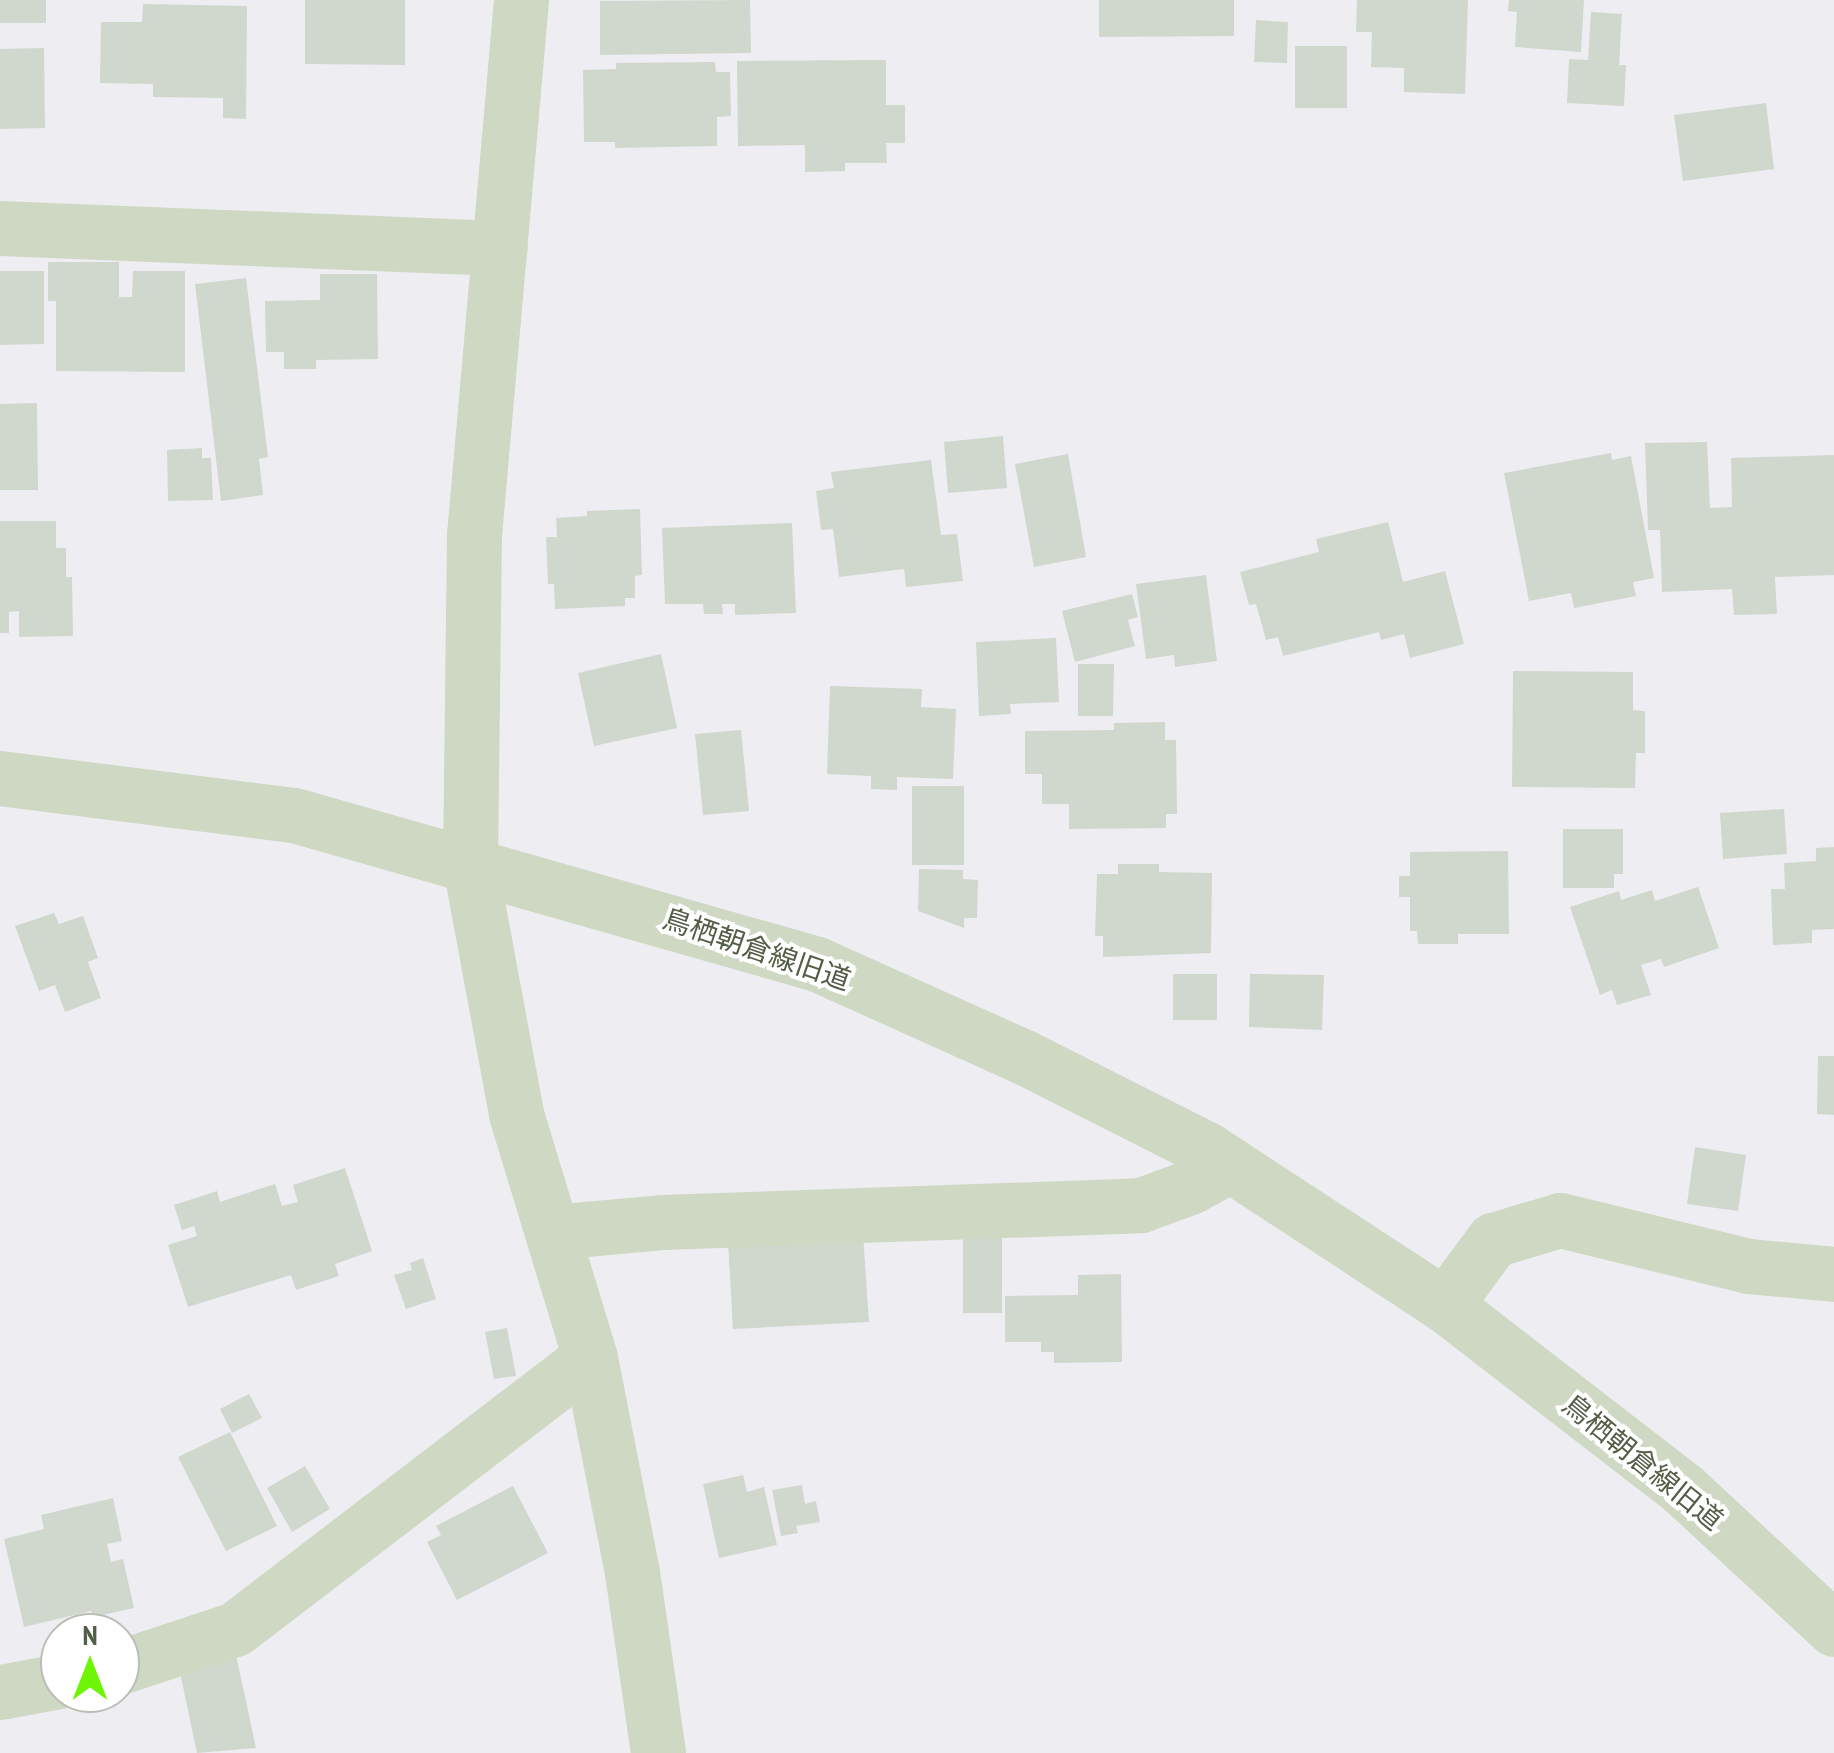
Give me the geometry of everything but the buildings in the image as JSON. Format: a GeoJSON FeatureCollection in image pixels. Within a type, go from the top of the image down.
{"type":"FeatureCollection","features":[{"type":"Feature","properties":{"kind":"street"},"geometry":{"type":"LineString","coordinates":[[521,0],[474,535],[470,866],[516,1114],[590,1358],[634,1589],[658,1753]]}},
{"type":"Feature","properties":{"kind":"street"},"geometry":{"type":"LineString","coordinates":[[0,228],[500,248]]}},
{"type":"Feature","properties":{"kind":"street","name":"鳥栖朝倉線旧道"},"geometry":{"type":"LineString","coordinates":[[0,778],[294,816],[644,911],[817,964],[1024,1057],[1230,1164],[1445,1304],[1683,1489],[1834,1629]]}},
{"type":"Feature","properties":{"kind":"street"},"geometry":{"type":"LineString","coordinates":[[552,1232],[662,1222],[1141,1206],[1190,1187],[1230,1164]]}},
{"type":"Feature","properties":{"kind":"street"},"geometry":{"type":"LineString","coordinates":[[1445,1304],[1493,1240],[1560,1220],[1748,1266],[1834,1274]]}},
{"type":"Feature","properties":{"kind":"street"},"geometry":{"type":"LineString","coordinates":[[140,1660],[235,1629],[590,1358]]}},
{"type":"Feature","properties":{"kind":"street"},"geometry":{"type":"LineString","coordinates":[[0,1692],[40,1685]]}}]}
